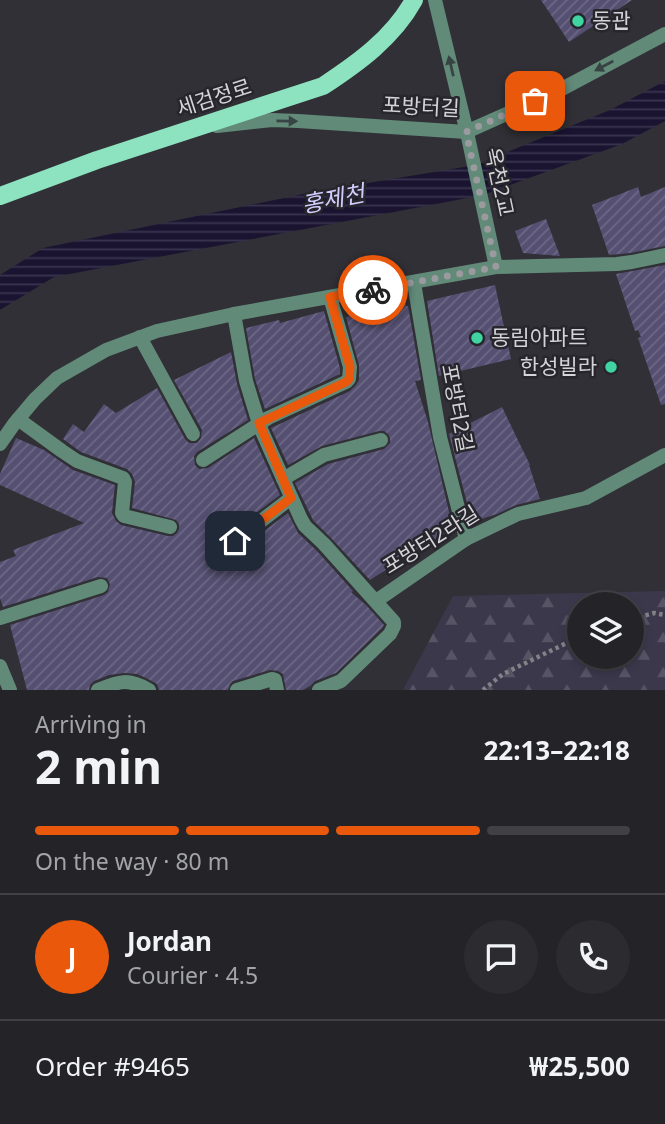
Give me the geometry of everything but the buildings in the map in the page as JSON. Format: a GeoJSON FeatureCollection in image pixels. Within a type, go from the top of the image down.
{"type":"FeatureCollection","features":[{"type":"Feature","properties":{"kind":"main road","name":"세검정로"},"geometry":{"type":"LineString","coordinates":[[0,196],[97,160],[323,86],[375,49],[397,25],[414,0]]}},
{"type":"Feature","properties":{"kind":"street","name":"옥천2교"},"geometry":{"type":"LineString","coordinates":[[435,0],[496,267]]}},
{"type":"Feature","properties":{"kind":"street","name":"포방터길"},"geometry":{"type":"LineString","coordinates":[[195,128],[272,120],[467,135],[558,91],[665,34]]}},
{"type":"Feature","properties":{"kind":"street"},"geometry":{"type":"LineString","coordinates":[[0,444],[35,399],[57,378],[106,350],[157,331],[234,314],[496,267],[617,264],[665,255]]}},
{"type":"Feature","properties":{"kind":"street","name":"포방터2길"},"geometry":{"type":"LineString","coordinates":[[414,283],[437,425],[466,539]]}},
{"type":"Feature","properties":{"kind":"street"},"geometry":{"type":"LineString","coordinates":[[203,460],[259,423],[343,385],[349,379],[350,367],[330,297]]}},
{"type":"Feature","properties":{"kind":"street"},"geometry":{"type":"LineString","coordinates":[[234,314],[246,381],[259,423],[305,526],[394,622],[390,634],[341,681],[318,690]]}},
{"type":"Feature","properties":{"kind":"street"},"geometry":{"type":"LineString","coordinates":[[140,337],[193,434]]}},
{"type":"Feature","properties":{"kind":"street"},"geometry":{"type":"LineString","coordinates":[[18,419],[77,461],[123,478],[124,516],[170,527]]}},
{"type":"Feature","properties":{"kind":"street"},"geometry":{"type":"LineString","coordinates":[[283,479],[324,455],[381,440]]}},
{"type":"Feature","properties":{"kind":"street","name":"포방터2라길"},"geometry":{"type":"LineString","coordinates":[[376,601],[466,539],[518,514],[586,498],[665,456]]}},
{"type":"Feature","properties":{"kind":"street"},"geometry":{"type":"LineString","coordinates":[[235,541],[291,498]]}},
{"type":"Feature","properties":{"kind":"street"},"geometry":{"type":"LineString","coordinates":[[0,618],[101,586]]}},
{"type":"Feature","properties":{"kind":"street"},"geometry":{"type":"LineString","coordinates":[[0,666],[9,690]]}},
{"type":"Feature","properties":{"kind":"street"},"geometry":{"type":"LineString","coordinates":[[237,690],[273,679],[277,690]]}},
{"type":"Feature","properties":{"kind":"street"},"geometry":{"type":"LineString","coordinates":[[98,690],[125,681],[139,684],[149,690]]}},
{"type":"Feature","properties":{"kind":"path"},"geometry":{"type":"LineString","coordinates":[[644,616],[654,613],[665,615]]}},
{"type":"Feature","properties":{"kind":"path"},"geometry":{"type":"LineString","coordinates":[[483,690],[503,674],[567,643]]}},
{"type":"Feature","properties":{"kind":"green space"},"geometry":{"type":"Polygon","coordinates":[[[665,591],[665,690],[403,690],[453,596],[567,593],[567,669],[644,669],[644,592],[623,592],[665,591]]]}},
{"type":"Feature","properties":{"kind":"water","name":"홍제천"},"geometry":{"type":"Polygon","coordinates":[[[665,81],[665,121],[622,144],[483,195],[54,277],[0,310],[0,275],[43,248],[308,193],[476,165],[610,110],[665,81]]]}},
{"type":"Feature","properties":{"kind":"way so far"},"geometry":{"type":"LineString","coordinates":[[373,290],[496,267],[466,132],[535,101]]}},
{"type":"Feature","properties":{"kind":"place","name":"동관"},"geometry":{"type":"Point","coordinates":[578,21]}},
{"type":"Feature","properties":{"kind":"place","name":"동림아파트"},"geometry":{"type":"Point","coordinates":[477,338]}},
{"type":"Feature","properties":{"kind":"place","name":"한성빌라"},"geometry":{"type":"Point","coordinates":[611,367]}},
{"type":"Feature","properties":{"kind":"route"},"geometry":{"type":"LineString","coordinates":[[235,541],[291,498],[259,423],[343,385],[349,379],[350,367],[330,297],[373,290]]}}]}
